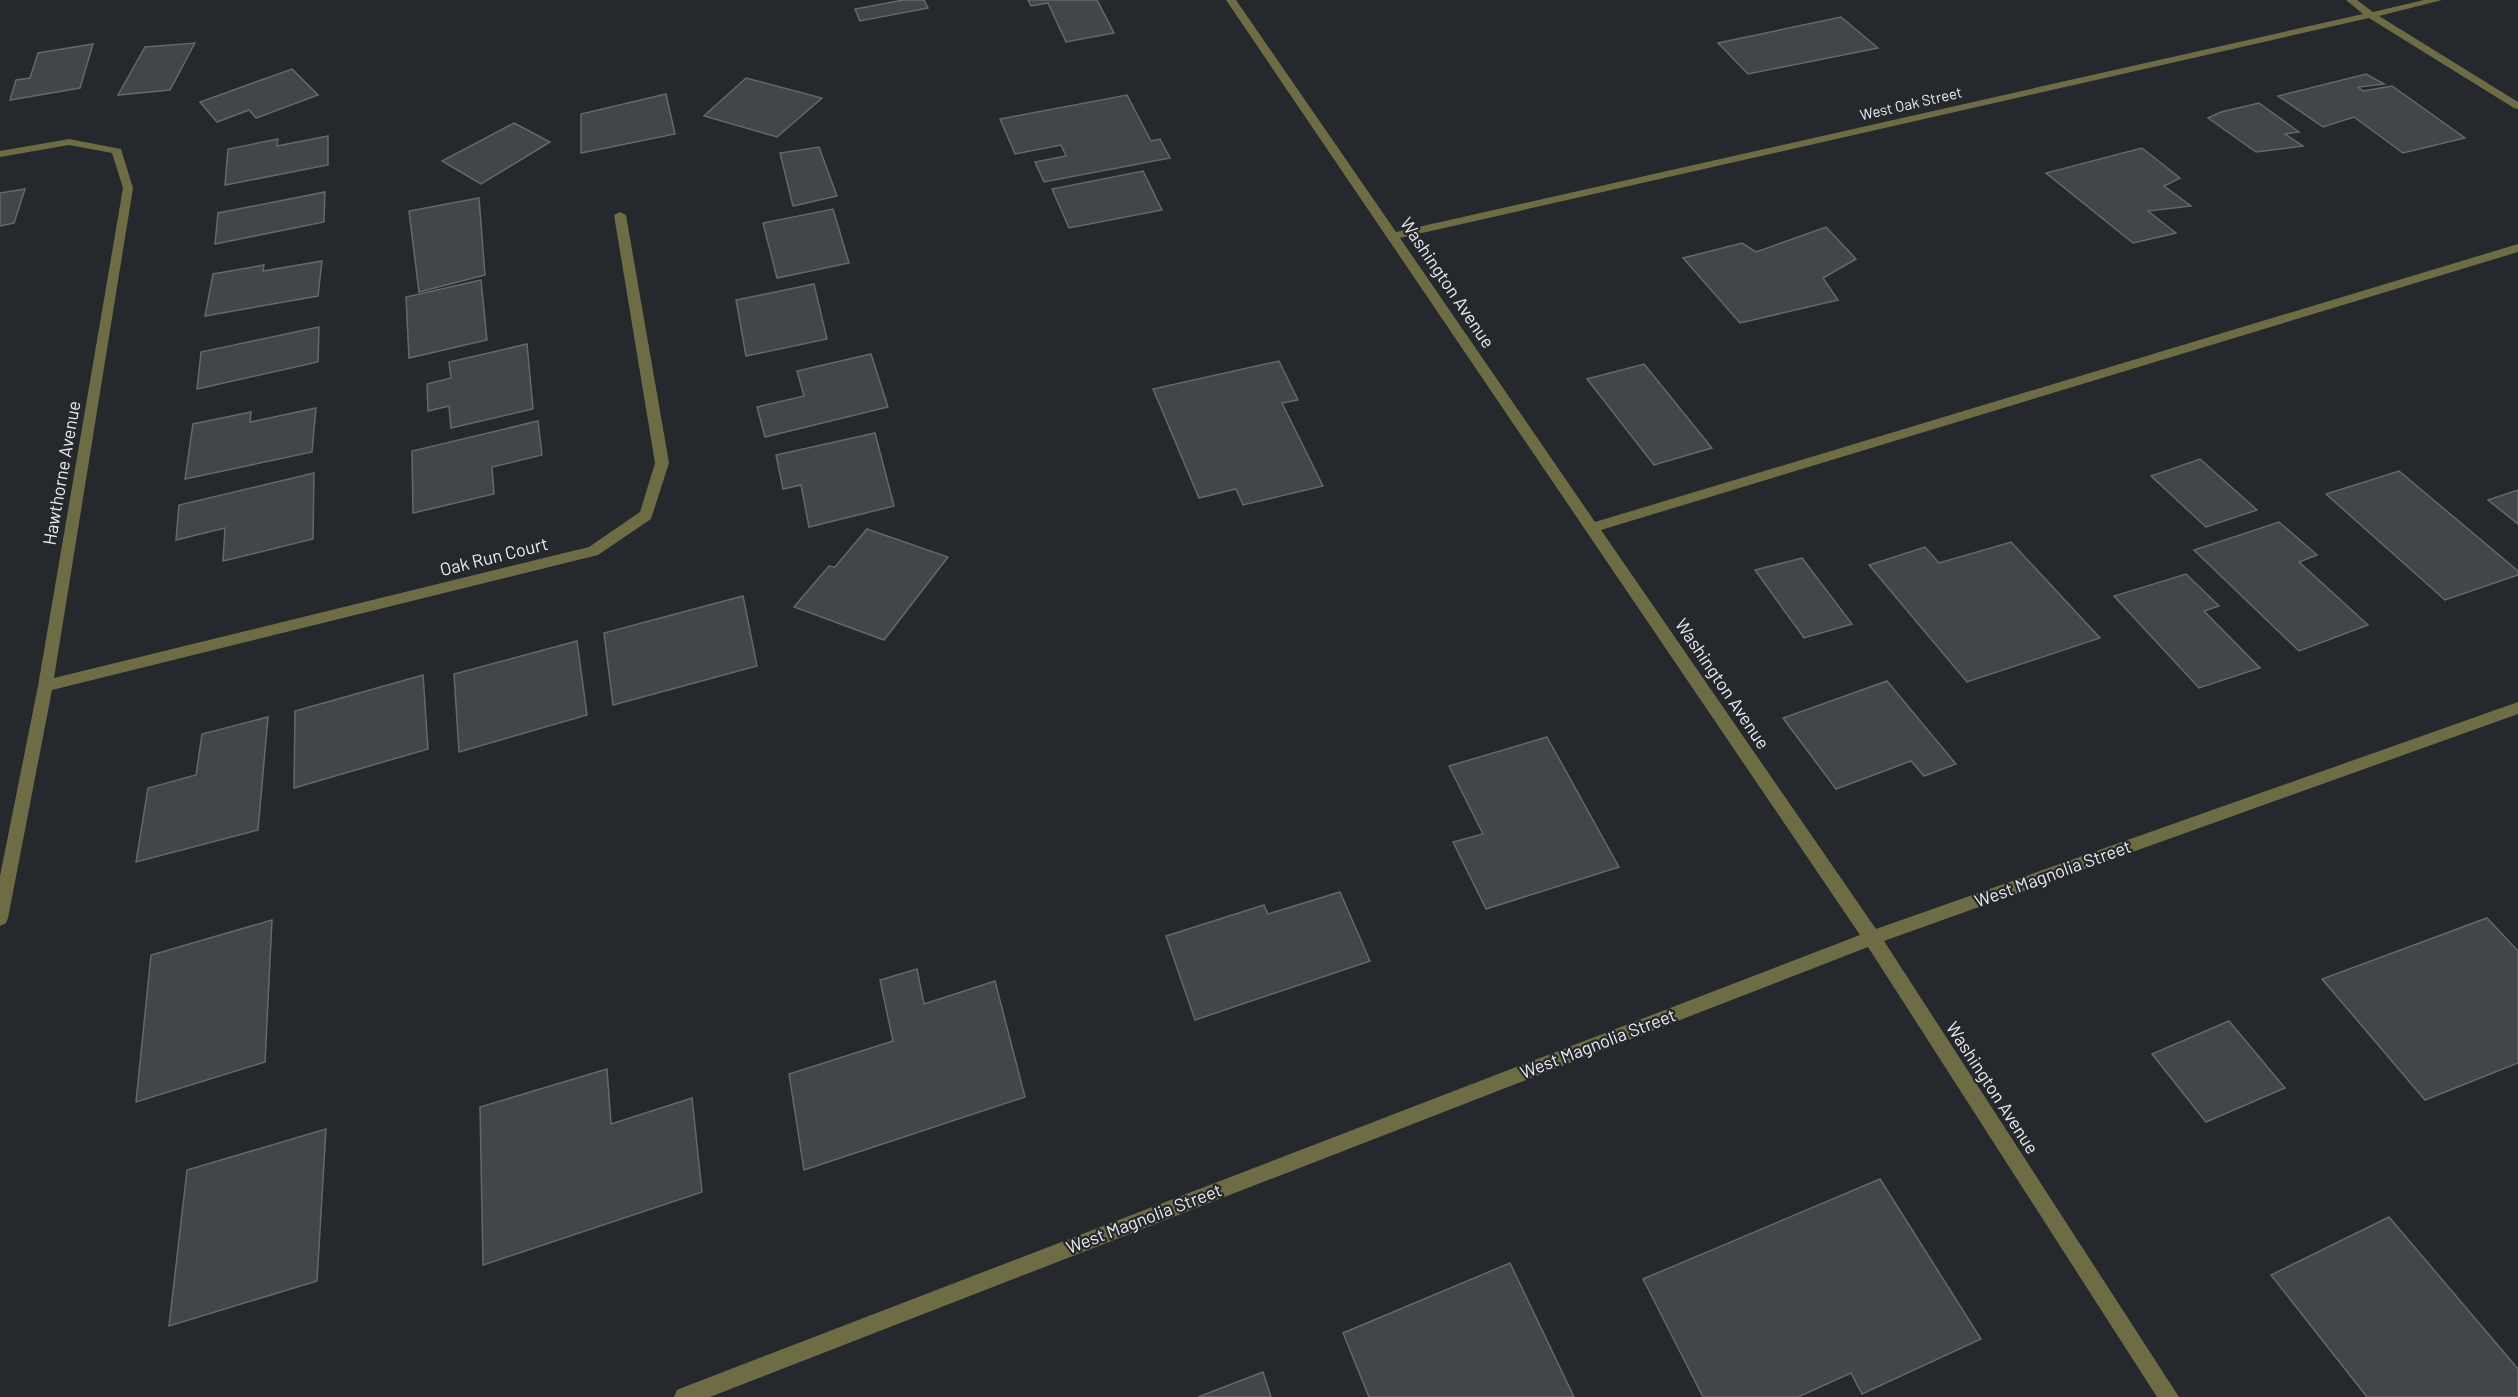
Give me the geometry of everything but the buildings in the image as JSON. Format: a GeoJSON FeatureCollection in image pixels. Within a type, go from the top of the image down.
{"type":"FeatureCollection","features":[{"type":"Feature","properties":{"kind":"street","name":"Washington Avenue"},"geometry":{"type":"LineString","coordinates":[[1231,0],[1872,938],[2169,1397]]}},
{"type":"Feature","properties":{"kind":"street"},"geometry":{"type":"LineString","coordinates":[[2351,0],[2371,15],[2518,106]]}},
{"type":"Feature","properties":{"kind":"street","name":"West Oak Street"},"geometry":{"type":"LineString","coordinates":[[1391,237],[2437,0]]}},
{"type":"Feature","properties":{"kind":"street","name":"Hawthorne Avenue"},"geometry":{"type":"LineString","coordinates":[[0,154],[69,142],[117,151],[128,188],[45,686],[0,918]]}},
{"type":"Feature","properties":{"kind":"street","name":"Oak Run Court"},"geometry":{"type":"LineString","coordinates":[[45,686],[593,551],[646,515],[662,463],[620,215]]}},
{"type":"Feature","properties":{"kind":"street"},"geometry":{"type":"LineString","coordinates":[[1591,528],[2518,248]]}},
{"type":"Feature","properties":{"kind":"street","name":"West Magnolia Street"},"geometry":{"type":"LineString","coordinates":[[684,1397],[1872,938],[2518,708]]}}]}
